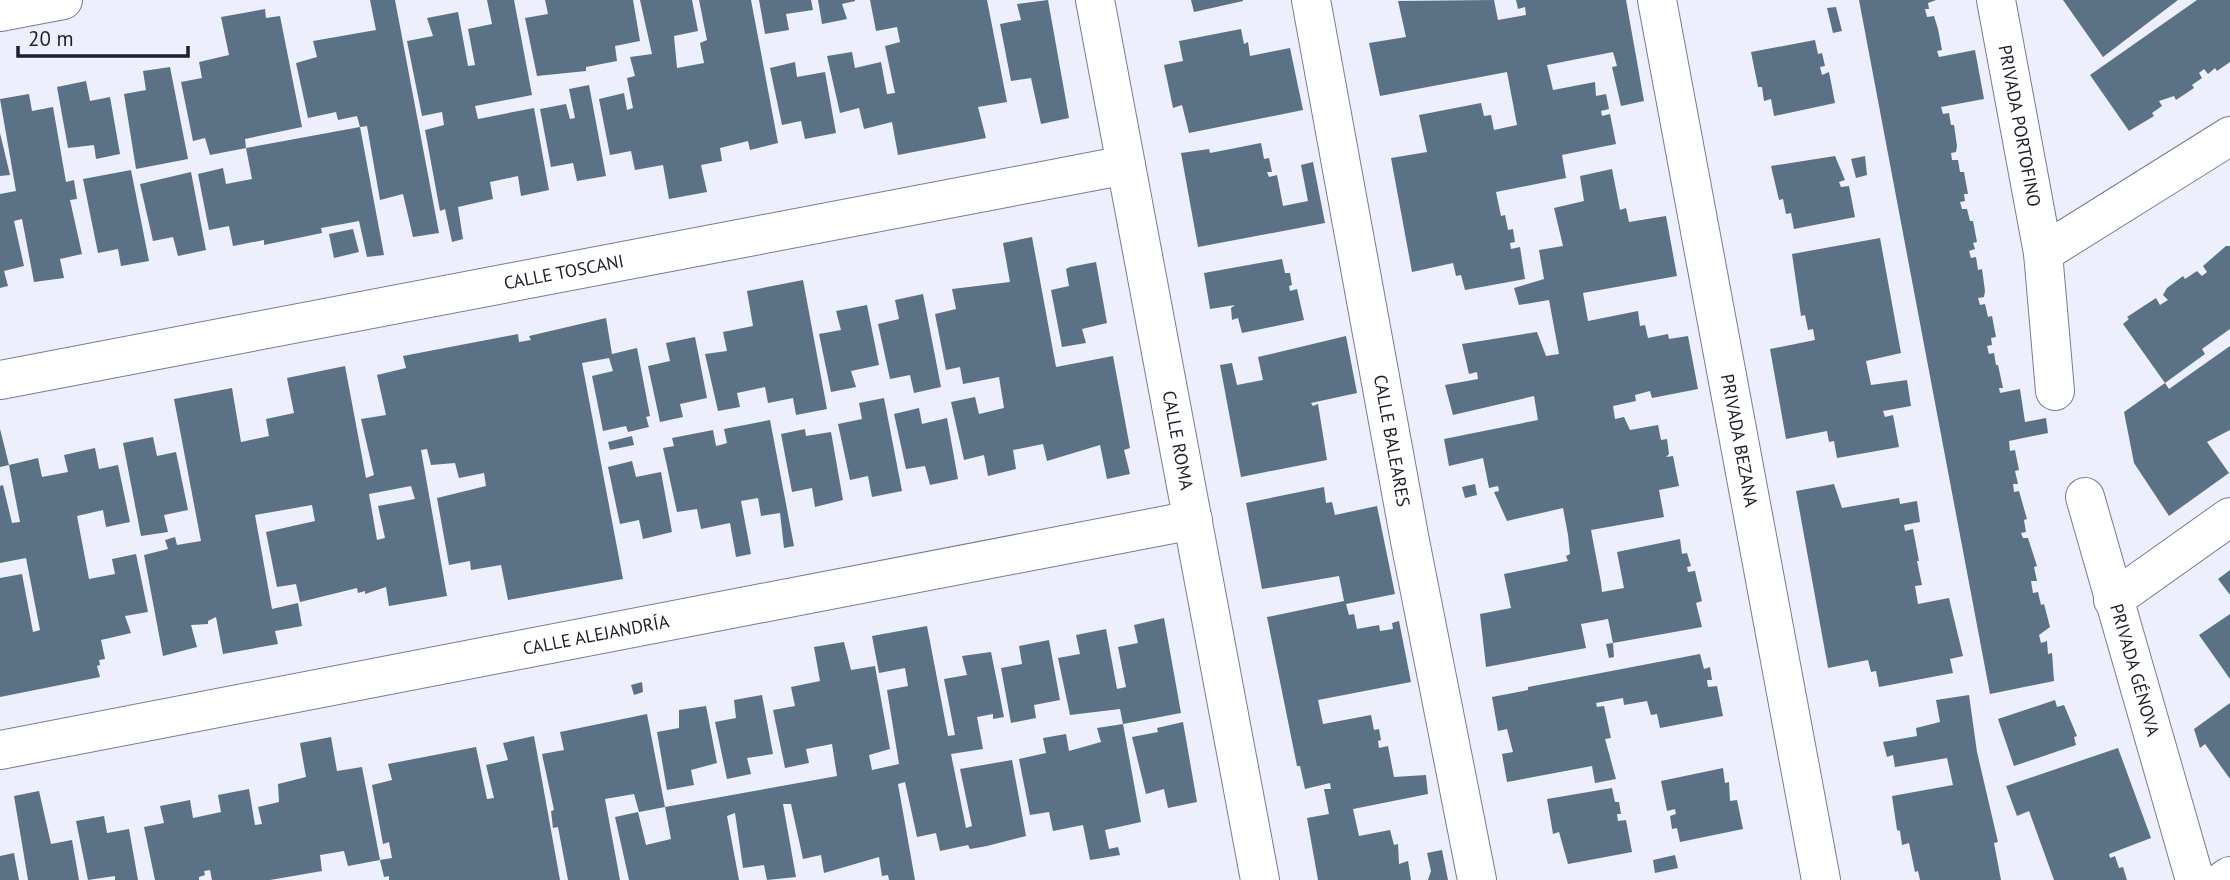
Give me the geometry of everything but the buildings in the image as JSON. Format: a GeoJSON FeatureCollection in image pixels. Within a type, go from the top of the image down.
{"type":"FeatureCollection","features":[{"type":"Feature","properties":{"kind":"street"},"geometry":{"type":"LineString","coordinates":[[0,12],[63,0]]}},
{"type":"Feature","properties":{"kind":"street","name":"CALLE ROMA"},"geometry":{"type":"LineString","coordinates":[[1095,0],[1260,880]]}},
{"type":"Feature","properties":{"kind":"street","name":"CALLE BALEARES"},"geometry":{"type":"LineString","coordinates":[[1311,0],[1410,541],[1477,880]]}},
{"type":"Feature","properties":{"kind":"street","name":"PRIVADA BEZANA"},"geometry":{"type":"LineString","coordinates":[[1657,0],[1821,880]]}},
{"type":"Feature","properties":{"kind":"street","name":"PRIVADA PORTOFINO"},"geometry":{"type":"LineString","coordinates":[[1996,0],[2043,253],[2055,391]]}},
{"type":"Feature","properties":{"kind":"street"},"geometry":{"type":"LineString","coordinates":[[2043,253],[2230,135]]}},
{"type":"Feature","properties":{"kind":"street","name":"CALLE TOSCANI"},"geometry":{"type":"LineString","coordinates":[[0,380],[1126,165]]}},
{"type":"Feature","properties":{"kind":"street"},"geometry":{"type":"LineString","coordinates":[[2085,497],[2113,600]]}},
{"type":"Feature","properties":{"kind":"street","name":"PRIVADA GÉNOVA"},"geometry":{"type":"LineString","coordinates":[[2195,880],[2113,600],[2230,517]]}},
{"type":"Feature","properties":{"kind":"street","name":"CALLE ALEJANDRÍA"},"geometry":{"type":"LineString","coordinates":[[0,750],[1193,520]]}},
{"type":"Feature","properties":{"kind":"street"},"geometry":{"type":"LineString","coordinates":[[2224,880],[2230,876]]}}]}
